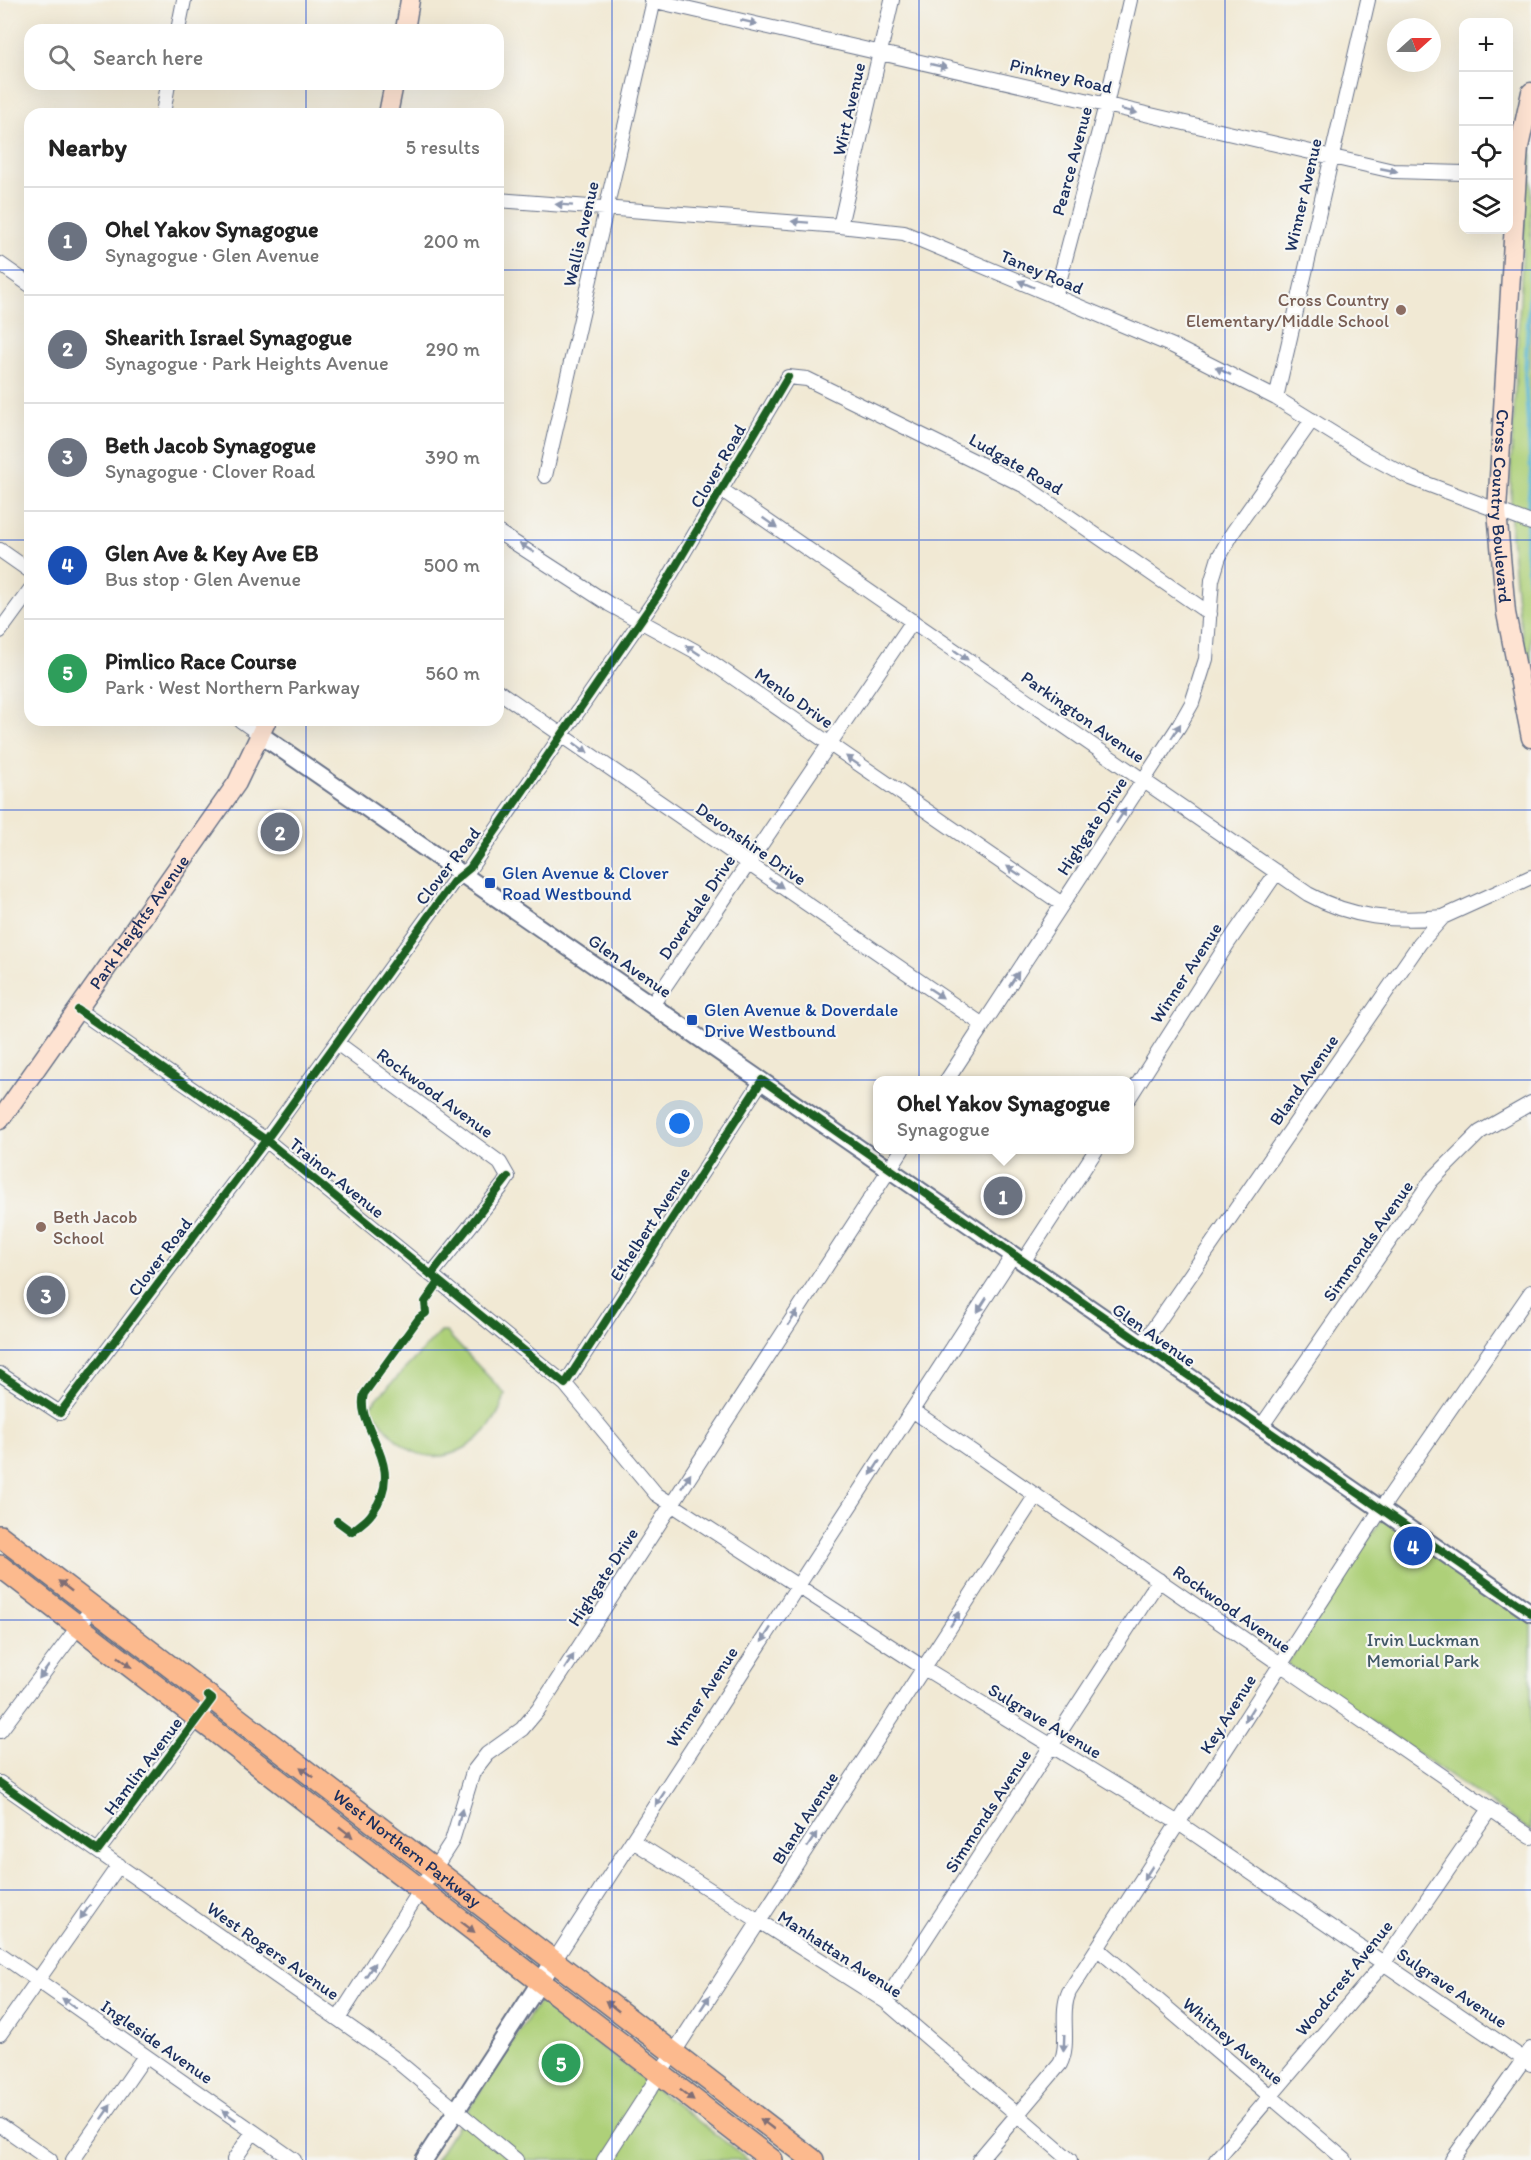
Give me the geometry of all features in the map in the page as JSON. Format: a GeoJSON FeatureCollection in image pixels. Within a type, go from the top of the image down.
{"type":"FeatureCollection","features":[{"type":"Feature","properties":{"kind":"main road"},"geometry":{"type":"LineString","coordinates":[[406,24],[411,0]]}},
{"type":"Feature","properties":{"kind":"main road"},"geometry":{"type":"LineString","coordinates":[[389,108],[393,90]]}},
{"type":"Feature","properties":{"kind":"main road","name":"Cross Country Boulevard"},"geometry":{"type":"LineString","coordinates":[[1513,173],[1531,92]]}},
{"type":"Feature","properties":{"kind":"main road","name":"Cross Country Boulevard"},"geometry":{"type":"LineString","coordinates":[[1513,180],[1497,511],[1506,613],[1531,738]]}},
{"type":"Feature","properties":{"kind":"main road","name":"Park Heights Avenue"},"geometry":{"type":"LineString","coordinates":[[0,1120],[237,783],[264,728]]}},
{"type":"Feature","properties":{"kind":"main road","name":"West Northern Parkway"},"geometry":{"type":"LineString","coordinates":[[0,1536],[813,2160]]}},
{"type":"Feature","properties":{"kind":"main road","name":"West Northern Parkway"},"geometry":{"type":"LineString","coordinates":[[0,1566],[772,2160]]}},
{"type":"Feature","properties":{"kind":"street"},"geometry":{"type":"LineString","coordinates":[[179,24],[184,0]]}},
{"type":"Feature","properties":{"kind":"street","name":"Pinkney Road"},"geometry":{"type":"LineString","coordinates":[[653,0],[1393,171],[1459,172]]}},
{"type":"Feature","properties":{"kind":"street","name":"Wallis Avenue"},"geometry":{"type":"LineString","coordinates":[[545,476],[653,0]]}},
{"type":"Feature","properties":{"kind":"street","name":"Wirt Avenue"},"geometry":{"type":"LineString","coordinates":[[840,226],[892,0]]}},
{"type":"Feature","properties":{"kind":"street","name":"Pearce Avenue"},"geometry":{"type":"LineString","coordinates":[[1055,297],[1106,105],[1130,0]]}},
{"type":"Feature","properties":{"kind":"street","name":"Winner Avenue"},"geometry":{"type":"LineString","coordinates":[[1276,398],[1368,0]]}},
{"type":"Feature","properties":{"kind":"street"},"geometry":{"type":"LineString","coordinates":[[163,108],[167,90]]}},
{"type":"Feature","properties":{"kind":"street","name":"Taney Road"},"geometry":{"type":"LineString","coordinates":[[504,200],[904,233],[1173,346],[1276,398],[1368,455],[1411,478],[1531,523]]}},
{"type":"Feature","properties":{"kind":"street"},"geometry":{"type":"LineString","coordinates":[[0,264],[24,281]]}},
{"type":"Feature","properties":{"kind":"street","name":"Clover Road"},"geometry":{"type":"LineString","coordinates":[[0,1374],[60,1413],[266,1140],[453,882],[470,868],[641,620],[722,490],[780,387],[786,372]]}},
{"type":"Feature","properties":{"kind":"street","name":"Ludgate Road"},"geometry":{"type":"LineString","coordinates":[[786,372],[807,379],[1005,474],[1210,614]]}},
{"type":"Feature","properties":{"kind":"street","name":"Highgate Drive"},"geometry":{"type":"LineString","coordinates":[[950,1076],[1192,703],[1206,659],[1212,580],[1224,546],[1312,420]]}},
{"type":"Feature","properties":{"kind":"street","name":"Parkington Avenue"},"geometry":{"type":"LineString","coordinates":[[722,490],[1324,902],[1352,912],[1408,920],[1443,917]]}},
{"type":"Feature","properties":{"kind":"street","name":"Menlo Drive"},"geometry":{"type":"LineString","coordinates":[[504,536],[609,604],[695,651],[1062,904]]}},
{"type":"Feature","properties":{"kind":"street"},"geometry":{"type":"LineString","coordinates":[[0,550],[24,568]]}},
{"type":"Feature","properties":{"kind":"street"},"geometry":{"type":"LineString","coordinates":[[0,631],[24,598]]}},
{"type":"Feature","properties":{"kind":"street","name":"Doverdale Drive"},"geometry":{"type":"LineString","coordinates":[[652,1005],[913,621]]}},
{"type":"Feature","properties":{"kind":"street","name":"Devonshire Drive"},"geometry":{"type":"LineString","coordinates":[[504,695],[983,1025]]}},
{"type":"Feature","properties":{"kind":"street","name":"Glen Avenue"},"geometry":{"type":"LineString","coordinates":[[264,728],[463,874],[1261,1428],[1531,1612]]}},
{"type":"Feature","properties":{"kind":"street","name":"Winner Avenue"},"geometry":{"type":"LineString","coordinates":[[1134,1090],[1228,943],[1277,872]]}},
{"type":"Feature","properties":{"kind":"street","name":"Bland Avenue"},"geometry":{"type":"LineString","coordinates":[[1142,1345],[1420,943],[1443,917],[1531,877]]}},
{"type":"Feature","properties":{"kind":"street","name":"Trainor Avenue"},"geometry":{"type":"LineString","coordinates":[[78,1010],[266,1140],[565,1384]]}},
{"type":"Feature","properties":{"kind":"street","name":"Rockwood Avenue"},"geometry":{"type":"LineString","coordinates":[[337,1043],[500,1162],[508,1177],[431,1275]]}},
{"type":"Feature","properties":{"kind":"street","name":"Ethelbert Avenue"},"geometry":{"type":"LineString","coordinates":[[565,1384],[762,1080]]}},
{"type":"Feature","properties":{"kind":"street","name":"Simmonds Avenue"},"geometry":{"type":"LineString","coordinates":[[1261,1428],[1431,1181],[1480,1132],[1531,1102]]}},
{"type":"Feature","properties":{"kind":"street","name":"Highgate Drive"},"geometry":{"type":"LineString","coordinates":[[338,2019],[422,1891],[458,1828],[473,1772],[487,1754],[522,1729],[538,1710],[899,1154]]}},
{"type":"Feature","properties":{"kind":"street","name":"Winner Avenue"},"geometry":{"type":"LineString","coordinates":[[424,2160],[912,1410],[1092,1154]]}},
{"type":"Feature","properties":{"kind":"street","name":"Key Avenue"},"geometry":{"type":"LineString","coordinates":[[979,2160],[1063,2059],[1066,1998],[1381,1509],[1531,1292]]}},
{"type":"Feature","properties":{"kind":"street","name":"Sulgrave Avenue"},"geometry":{"type":"LineString","coordinates":[[565,1384],[589,1410],[645,1483],[672,1503],[924,1668],[1179,1824],[1383,1964],[1529,2057]]}},
{"type":"Feature","properties":{"kind":"street","name":"Rockwood Avenue"},"geometry":{"type":"LineString","coordinates":[[912,1410],[1531,1837]]}},
{"type":"Feature","properties":{"kind":"street","name":"Bland Avenue"},"geometry":{"type":"LineString","coordinates":[[604,2160],[1036,1495]]}},
{"type":"Feature","properties":{"kind":"street","name":"Simmonds Avenue"},"geometry":{"type":"LineString","coordinates":[[885,2001],[1159,1580]]}},
{"type":"Feature","properties":{"kind":"street"},"geometry":{"type":"LineString","coordinates":[[0,1731],[93,1607]]}},
{"type":"Feature","properties":{"kind":"street","name":"Hamlin Avenue"},"geometry":{"type":"LineString","coordinates":[[98,1851],[212,1699]]}},
{"type":"Feature","properties":{"kind":"street","name":"West Rogers Avenue"},"geometry":{"type":"LineString","coordinates":[[0,1783],[391,2056],[516,2160]]}},
{"type":"Feature","properties":{"kind":"street","name":"Woodcrest Avenue"},"geometry":{"type":"LineString","coordinates":[[1216,2160],[1383,1964],[1490,1809]]}},
{"type":"Feature","properties":{"kind":"street","name":"Manhattan Avenue"},"geometry":{"type":"LineString","coordinates":[[633,1841],[758,1923],[885,2001],[1070,2160]]}},
{"type":"Feature","properties":{"kind":"street"},"geometry":{"type":"LineString","coordinates":[[0,2034],[119,1865]]}},
{"type":"Feature","properties":{"kind":"street","name":"Whitney Avenue"},"geometry":{"type":"LineString","coordinates":[[1098,1949],[1345,2160]]}},
{"type":"Feature","properties":{"kind":"street","name":"Ingleside Avenue"},"geometry":{"type":"LineString","coordinates":[[0,1954],[294,2160]]}},
{"type":"Feature","properties":{"kind":"street"},"geometry":{"type":"LineString","coordinates":[[73,2160],[145,2056]]}},
{"type":"Feature","properties":{"kind":"street"},"geometry":{"type":"LineString","coordinates":[[1452,2160],[1529,2057]]}},
{"type":"Feature","properties":{"kind":"street"},"geometry":{"type":"LineString","coordinates":[[0,2126],[50,2160]]}},
{"type":"Feature","properties":{"kind":"street"},"geometry":{"type":"LineString","coordinates":[[234,2160],[253,2132]]}},
{"type":"Feature","properties":{"kind":"green space"},"geometry":{"type":"Polygon","coordinates":[[[1531,137],[1531,686],[1517,603],[1511,535],[1511,465],[1528,152],[1531,137]]]}},
{"type":"Feature","properties":{"kind":"green space"},"geometry":{"type":"Polygon","coordinates":[[[440,1332],[446,1332],[505,1394],[500,1410],[480,1437],[451,1454],[435,1456],[419,1454],[403,1445],[389,1432],[370,1406],[440,1332]]]}},
{"type":"Feature","properties":{"kind":"green space","name":"Irvin Luckman Memorial Park"},"geometry":{"type":"Polygon","coordinates":[[[1383,1517],[1531,1619],[1531,1831],[1287,1664],[1383,1517]]]}},
{"type":"Feature","properties":{"kind":"green space"},"geometry":{"type":"Polygon","coordinates":[[[540,2000],[749,2160],[435,2160],[540,2000]]]}},
{"type":"Feature","properties":{"kind":"waterway"},"geometry":{"type":"LineString","coordinates":[[1527,518],[1531,471],[1525,376],[1531,268]]}},
{"type":"Feature","properties":{"kind":"waterway"},"geometry":{"type":"LineString","coordinates":[[1527,525],[1526,546],[1531,604]]}},
{"type":"Feature","properties":{"kind":"cycle path"},"geometry":{"type":"LineString","coordinates":[[0,1374],[60,1413],[266,1140],[453,882],[470,868],[661,591],[788,377]]}},
{"type":"Feature","properties":{"kind":"cycle path"},"geometry":{"type":"LineString","coordinates":[[78,1010],[266,1140],[565,1384],[762,1080],[1531,1613]]}},
{"type":"Feature","properties":{"kind":"cycle path"},"geometry":{"type":"LineString","coordinates":[[431,1275],[508,1177]]}},
{"type":"Feature","properties":{"kind":"cycle path"},"geometry":{"type":"LineString","coordinates":[[337,1521],[352,1532],[370,1516],[382,1495],[385,1478],[383,1463],[366,1420],[363,1407],[364,1394],[419,1318],[426,1313],[425,1302],[439,1282]]}},
{"type":"Feature","properties":{"kind":"cycle path"},"geometry":{"type":"LineString","coordinates":[[0,1783],[98,1851],[212,1699],[208,1696]]}},
{"type":"Feature","properties":{"kind":"place","name":"Cross Country Elementary/Middle School"},"geometry":{"type":"Point","coordinates":[1401,310]}},
{"type":"Feature","properties":{"kind":"place","name":"Shearith Israel Synagogue"},"geometry":{"type":"Point","coordinates":[280,832]}},
{"type":"Feature","properties":{"kind":"place","name":"Glen Avenue & Clover Road Westbound"},"geometry":{"type":"Point","coordinates":[490,883]}},
{"type":"Feature","properties":{"kind":"place","name":"Glen Avenue & Doverdale Drive Westbound"},"geometry":{"type":"Point","coordinates":[692,1020]}},
{"type":"Feature","properties":{"kind":"place","name":"Ohel Yakov Synagogue"},"geometry":{"type":"Point","coordinates":[1003,1196]}},
{"type":"Feature","properties":{"kind":"place","name":"Beth Jacob School"},"geometry":{"type":"Point","coordinates":[41,1227]}},
{"type":"Feature","properties":{"kind":"place","name":"Beth Jacob Synagogue"},"geometry":{"type":"Point","coordinates":[46,1295]}},
{"type":"Feature","properties":{"kind":"place","name":"Glen Ave & Key Ave EB"},"geometry":{"type":"Point","coordinates":[1413,1546]}},
{"type":"Feature","properties":{"kind":"place","name":"Pimlico Race Course"},"geometry":{"type":"Point","coordinates":[561,2063]}}]}
